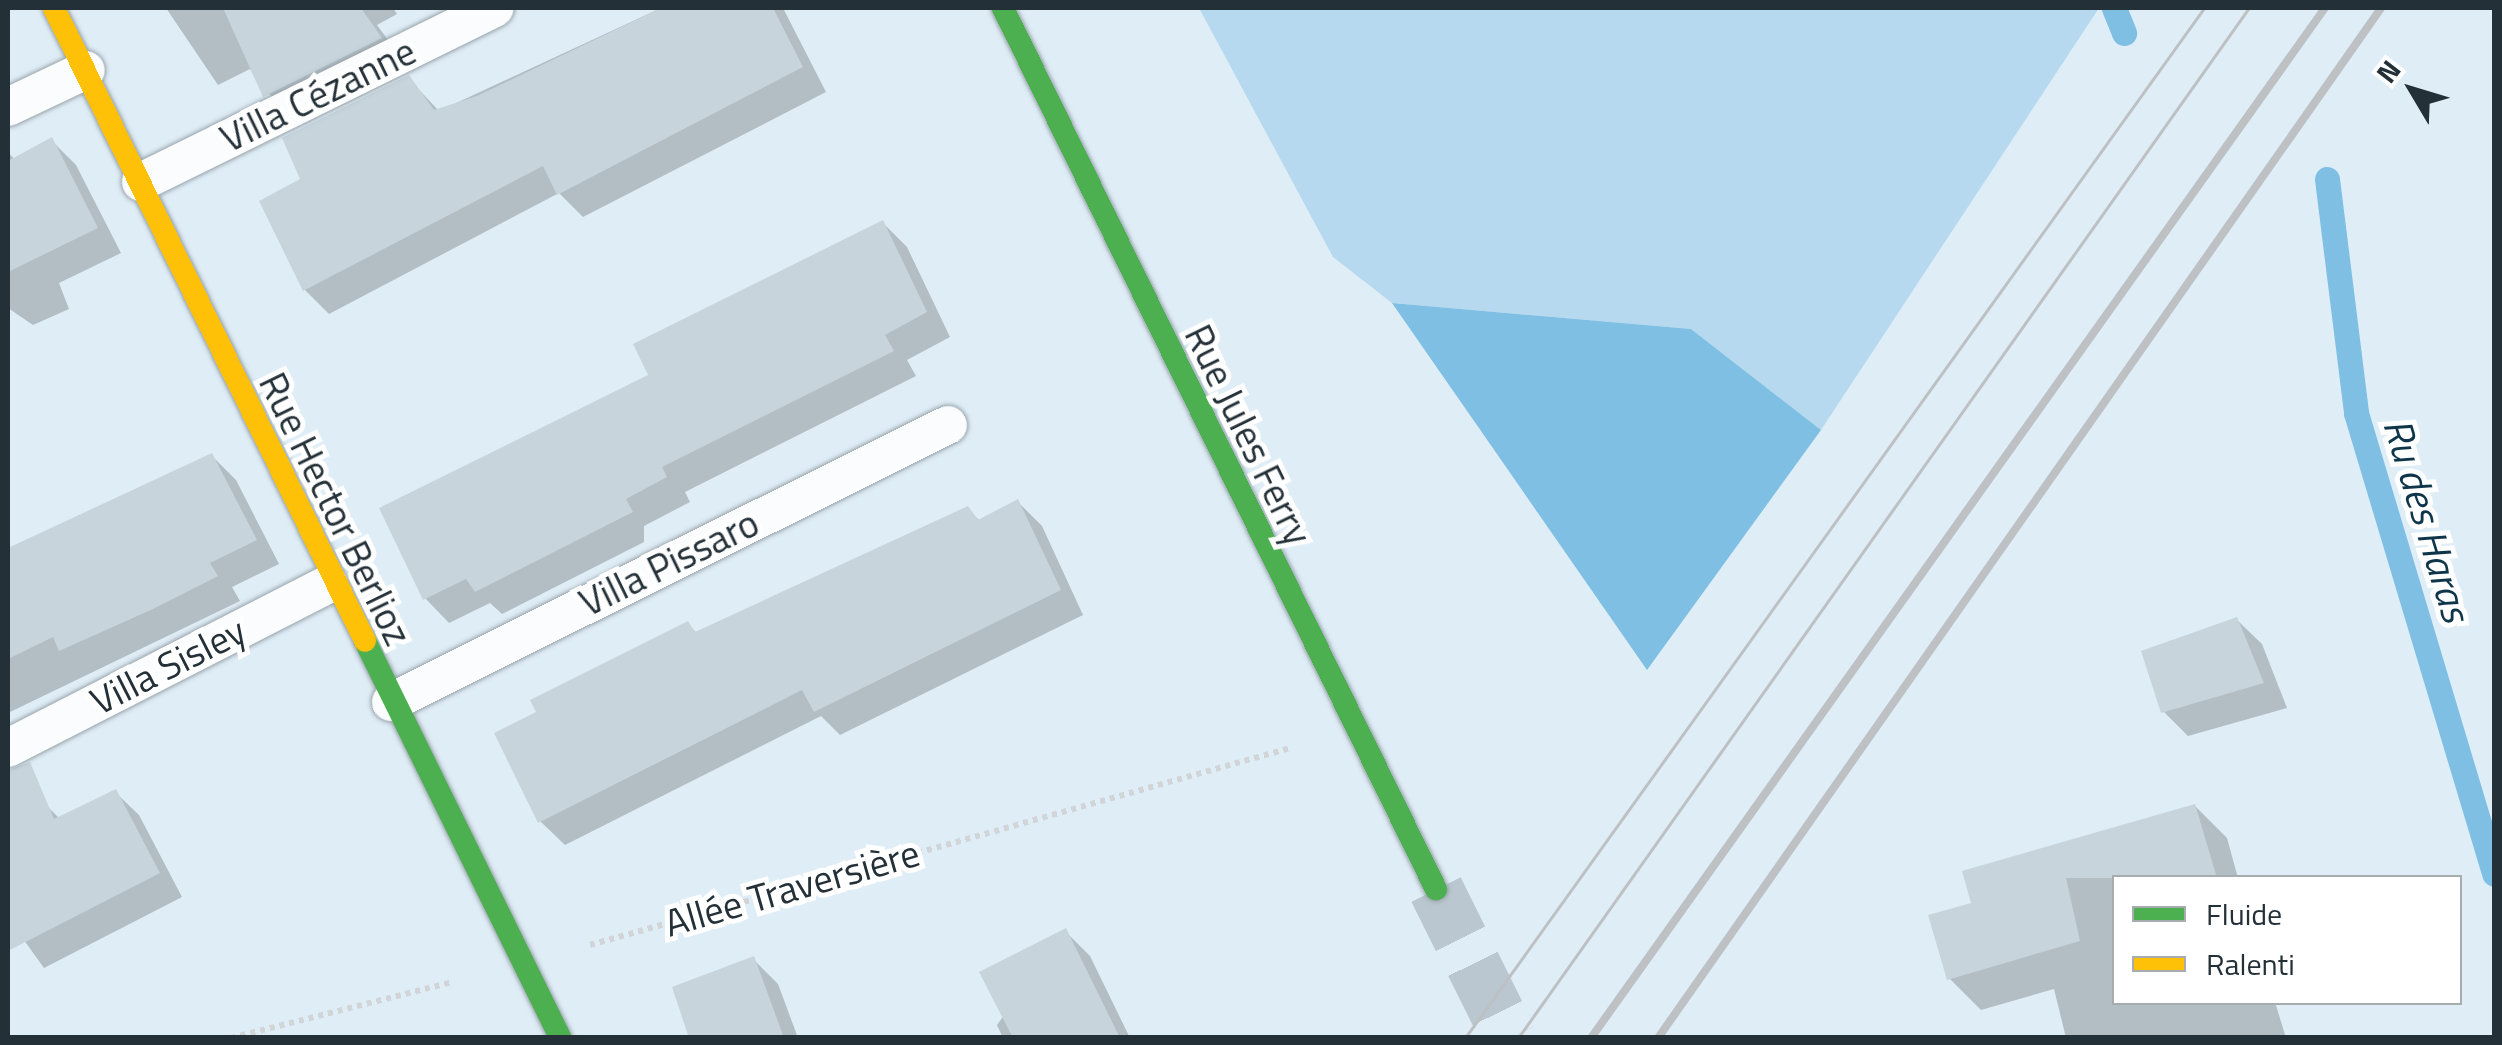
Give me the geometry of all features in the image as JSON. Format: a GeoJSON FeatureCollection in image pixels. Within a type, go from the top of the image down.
{"type":"FeatureCollection","features":[{"type":"Feature","properties":{"kind":"street","name":"Rue Hector Berlioz"},"geometry":{"type":"LineString","coordinates":[[54,8],[142,182],[329,584],[560,1038]]}},
{"type":"Feature","properties":{"kind":"street","name":"Rue Jules Ferry"},"geometry":{"type":"LineString","coordinates":[[1003,8],[1351,731],[1436,889]]}},
{"type":"Feature","properties":{"kind":"lane","name":"Villa Cézanne"},"geometry":{"type":"LineString","coordinates":[[142,182],[495,8]]}},
{"type":"Feature","properties":{"kind":"lane"},"geometry":{"type":"LineString","coordinates":[[8,107],[86,70]]}},
{"type":"Feature","properties":{"kind":"lane","name":"Villa Pissaro"},"geometry":{"type":"LineString","coordinates":[[391,702],[948,425]]}},
{"type":"Feature","properties":{"kind":"lane","name":"Villa Sisley"},"geometry":{"type":"LineString","coordinates":[[8,748],[329,584]]}},
{"type":"Feature","properties":{"kind":"path","name":"Allée Traversière"},"geometry":{"type":"LineString","coordinates":[[231,1038],[523,964],[1351,731]]}},
{"type":"Feature","properties":{"kind":"shaded area"},"geometry":{"type":"Polygon","coordinates":[[[1199,8],[2099,8],[1821,430],[1691,329],[1392,303],[1333,257],[1199,8]]]}},
{"type":"Feature","properties":{"kind":"water"},"geometry":{"type":"Polygon","coordinates":[[[1392,303],[1691,329],[1821,430],[1647,670],[1392,303]]]}},
{"type":"Feature","properties":{"kind":"building"},"geometry":{"type":"Polygon","coordinates":[[[223,8],[361,8],[382,38],[263,97],[223,8]]]}},
{"type":"Feature","properties":{"kind":"building"},"geometry":{"type":"Polygon","coordinates":[[[661,8],[773,8],[803,67],[557,195],[543,166],[303,291],[259,201],[300,179],[282,138],[409,75],[434,110],[477,96],[661,8]]]}},
{"type":"Feature","properties":{"kind":"building"},"geometry":{"type":"Polygon","coordinates":[[[52,137],[98,228],[8,272],[8,161],[52,137]]]}},
{"type":"Feature","properties":{"kind":"building"},"geometry":{"type":"Polygon","coordinates":[[[883,220],[927,312],[885,335],[894,351],[662,467],[667,477],[626,499],[633,512],[475,592],[466,579],[423,600],[379,508],[648,375],[633,344],[883,220]]]}},
{"type":"Feature","properties":{"kind":"building"},"geometry":{"type":"Polygon","coordinates":[[[212,453],[257,540],[210,563],[218,576],[153,609],[59,651],[53,637],[8,659],[8,548],[212,453]]]}},
{"type":"Feature","properties":{"kind":"building"},"geometry":{"type":"Polygon","coordinates":[[[1018,499],[1061,590],[814,712],[802,690],[538,823],[494,733],[536,712],[530,700],[688,621],[695,632],[968,506],[978,520],[1018,499]]]}},
{"type":"Feature","properties":{"kind":"building"},"geometry":{"type":"Polygon","coordinates":[[[2237,617],[2264,683],[2161,713],[2141,651],[2237,617]]]}},
{"type":"Feature","properties":{"kind":"building"},"geometry":{"type":"Polygon","coordinates":[[[30,762],[54,819],[116,789],[160,873],[8,951],[8,770],[30,762]]]}},
{"type":"Feature","properties":{"kind":"building"},"geometry":{"type":"Polygon","coordinates":[[[2195,804],[2216,875],[2066,878],[2080,941],[1947,980],[1928,915],[1971,903],[1962,871],[2195,804]]]}},
{"type":"Feature","properties":{"kind":"building"},"geometry":{"type":"Polygon","coordinates":[[[1066,928],[1120,1038],[1013,1038],[979,972],[1066,928]]]}},
{"type":"Feature","properties":{"kind":"building"},"geometry":{"type":"Polygon","coordinates":[[[754,956],[784,1038],[689,1038],[672,987],[754,956]]]}},
{"type":"Feature","properties":{"kind":"waterway","name":"Ru des Haras"},"geometry":{"type":"LineString","coordinates":[[2114,8],[2124,33]]}},
{"type":"Feature","properties":{"kind":"waterway","name":"Ru des Haras"},"geometry":{"type":"LineString","coordinates":[[2327,179],[2356,413],[2494,874]]}},
{"type":"Feature","properties":{"kind":"tunnel"},"geometry":{"type":"LineString","coordinates":[[1436,889],[1510,1038]]}},
{"type":"Feature","properties":{"kind":"tram line"},"geometry":{"type":"LineString","coordinates":[[1465,1038],[2204,8]]}},
{"type":"Feature","properties":{"kind":"tram line"},"geometry":{"type":"LineString","coordinates":[[1518,1038],[2249,8]]}},
{"type":"Feature","properties":{"kind":"railway"},"geometry":{"type":"LineString","coordinates":[[1591,1038],[2325,8]]}},
{"type":"Feature","properties":{"kind":"railway"},"geometry":{"type":"LineString","coordinates":[[1658,1038],[2381,8]]}},
{"type":"Feature","properties":{"kind":"traffic: fast"},"geometry":{"type":"LineString","coordinates":[[1003,8],[1436,889]]}},
{"type":"Feature","properties":{"kind":"traffic: fast"},"geometry":{"type":"LineString","coordinates":[[365,641],[560,1038]]}},
{"type":"Feature","properties":{"kind":"traffic: slow"},"geometry":{"type":"LineString","coordinates":[[54,8],[365,641]]}}]}
